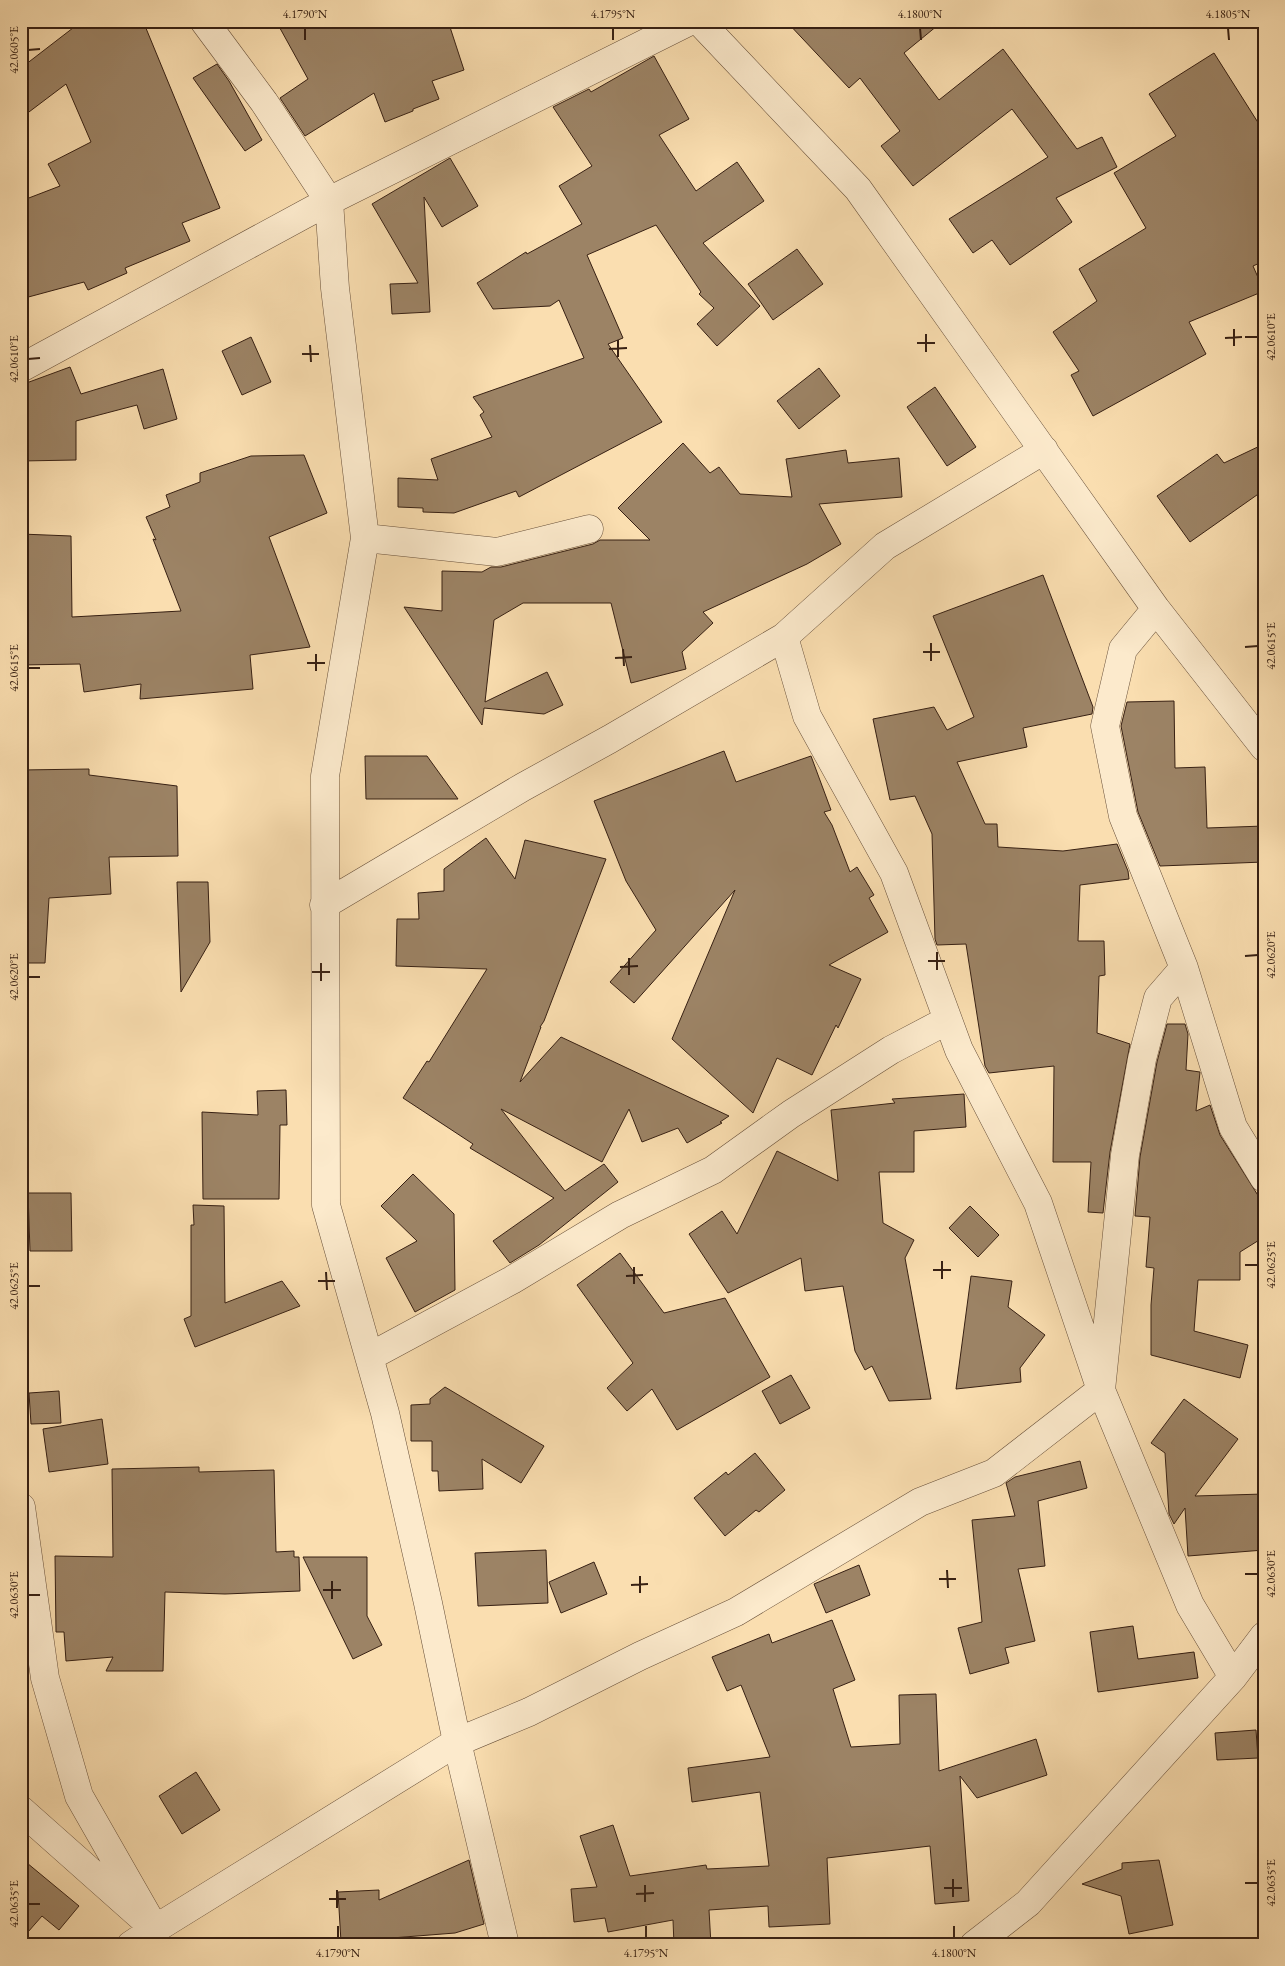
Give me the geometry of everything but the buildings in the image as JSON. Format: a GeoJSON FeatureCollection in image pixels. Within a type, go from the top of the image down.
{"type":"FeatureCollection","features":[{"type":"Feature","properties":{"kind":"street"},"geometry":{"type":"LineString","coordinates":[[204,21],[264,102],[329,201],[335,288],[365,538],[325,776],[326,1205],[385,1413],[422,1574],[456,1742],[505,1945]]}},
{"type":"Feature","properties":{"kind":"street"},"geometry":{"type":"LineString","coordinates":[[21,368],[329,201],[690,21]]}},
{"type":"Feature","properties":{"kind":"street"},"geometry":{"type":"LineString","coordinates":[[699,21],[858,189],[1156,608],[1264,747]]}},
{"type":"Feature","properties":{"kind":"street"},"geometry":{"type":"LineString","coordinates":[[324,905],[523,787],[610,739],[784,637],[884,546],[1044,450]]}},
{"type":"Feature","properties":{"kind":"street"},"geometry":{"type":"LineString","coordinates":[[365,538],[497,552],[589,529]]}},
{"type":"Feature","properties":{"kind":"street"},"geometry":{"type":"LineString","coordinates":[[1156,608],[1123,649],[1105,726],[1123,816],[1184,968],[1233,1127],[1264,1178]]}},
{"type":"Feature","properties":{"kind":"street"},"geometry":{"type":"LineString","coordinates":[[784,637],[807,716],[894,873],[959,1050],[1038,1203],[1101,1390],[1190,1604],[1233,1677]]}},
{"type":"Feature","properties":{"kind":"street"},"geometry":{"type":"LineString","coordinates":[[131,1945],[456,1742],[529,1712],[640,1656],[736,1612],[920,1502],[994,1473],[1101,1390],[1125,1155],[1142,1059],[1158,998],[1184,968]]}},
{"type":"Feature","properties":{"kind":"street"},"geometry":{"type":"LineString","coordinates":[[369,1357],[512,1280],[620,1215],[712,1170],[791,1114],[892,1050],[948,1020]]}},
{"type":"Feature","properties":{"kind":"street"},"geometry":{"type":"LineString","coordinates":[[21,1507],[45,1678],[79,1796],[155,1929]]}},
{"type":"Feature","properties":{"kind":"street"},"geometry":{"type":"LineString","coordinates":[[974,1945],[1028,1903],[1233,1677],[1264,1636]]}},
{"type":"Feature","properties":{"kind":"street"},"geometry":{"type":"LineString","coordinates":[[21,1810],[155,1929]]}}]}
